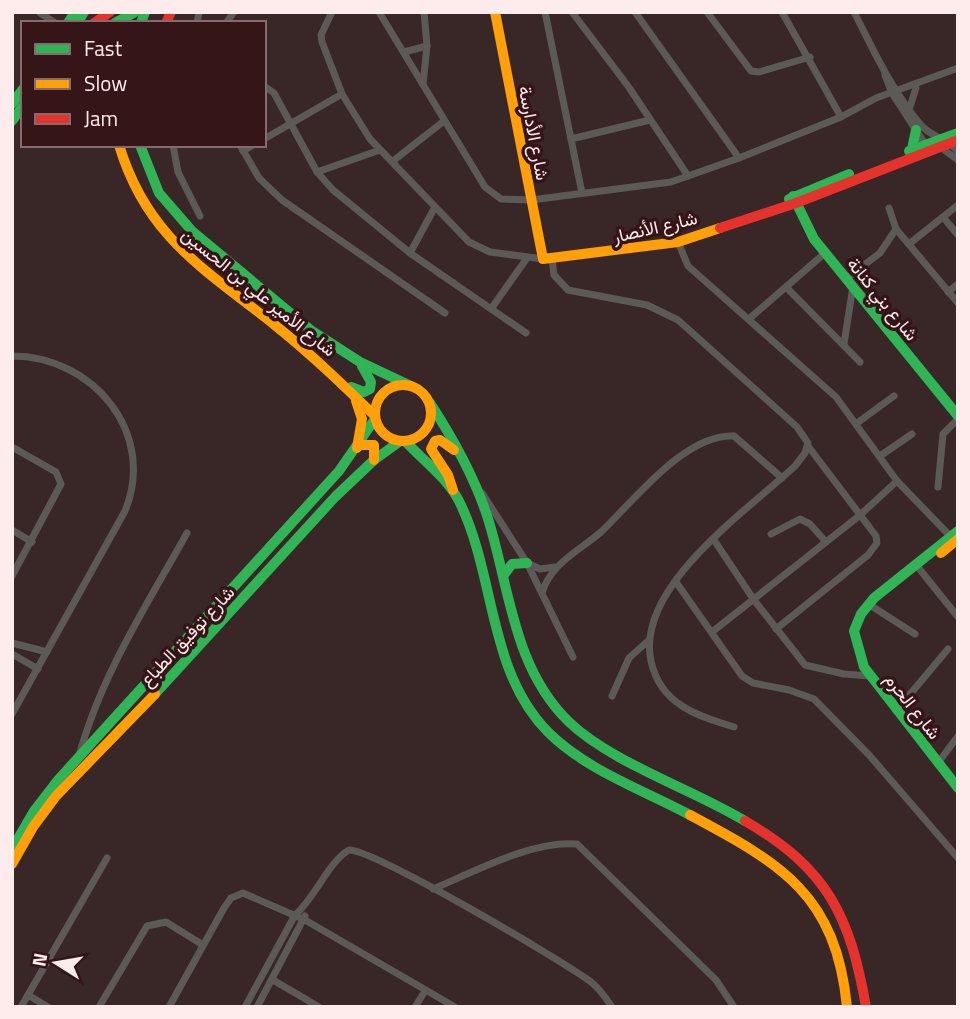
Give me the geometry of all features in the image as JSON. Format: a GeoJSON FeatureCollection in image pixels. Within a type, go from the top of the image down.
{"type":"FeatureCollection","features":[{"type":"Feature","properties":{"kind":"main road"},"geometry":{"type":"LineString","coordinates":[[119,21],[135,12]]}},
{"type":"Feature","properties":{"kind":"main road","name":"شارع الأدارسة"},"geometry":{"type":"LineString","coordinates":[[495,12],[531,200],[547,259]]}},
{"type":"Feature","properties":{"kind":"main road"},"geometry":{"type":"LineString","coordinates":[[912,149],[916,130]]}},
{"type":"Feature","properties":{"kind":"main road","name":"شارع الأنصار"},"geometry":{"type":"LineString","coordinates":[[547,259],[678,242],[948,142],[958,133]]}},
{"type":"Feature","properties":{"kind":"main road","name":"شارع الأنصار"},"geometry":{"type":"LineString","coordinates":[[880,165],[925,144],[948,142]]}},
{"type":"Feature","properties":{"kind":"main road","name":"شارع الأمير علي بن الحسين"},"geometry":{"type":"LineString","coordinates":[[120,147],[134,195],[174,245],[345,384],[375,418]]}},
{"type":"Feature","properties":{"kind":"main road","name":"شارع الأمير علي بن الحسين"},"geometry":{"type":"LineString","coordinates":[[141,147],[152,181],[183,223],[246,278],[360,364],[411,386]]}},
{"type":"Feature","properties":{"kind":"main road","name":"شارع بني كنانة"},"geometry":{"type":"LineString","coordinates":[[794,200],[807,229],[825,253],[958,417]]}},
{"type":"Feature","properties":{"kind":"main road"},"geometry":{"type":"LineString","coordinates":[[345,384],[362,391],[370,389],[371,382],[360,364]]}},
{"type":"Feature","properties":{"kind":"main road"},"geometry":{"type":"LineString","coordinates":[[345,384],[362,414],[358,447],[374,445],[374,460]]}},
{"type":"Feature","properties":{"kind":"main road"},"geometry":{"type":"LineString","coordinates":[[453,493],[403,442],[384,434],[375,418],[377,402],[385,391],[397,386],[411,386],[422,392],[473,481],[489,522],[529,666],[550,701],[569,723],[597,743],[769,833],[816,873],[834,898],[850,930],[861,965],[866,1007]]}},
{"type":"Feature","properties":{"kind":"main road"},"geometry":{"type":"LineString","coordinates":[[403,442],[417,439],[427,429],[432,416],[430,403]]}},
{"type":"Feature","properties":{"kind":"main road","name":"شارع توفيق الطباع"},"geometry":{"type":"LineString","coordinates":[[12,849],[38,805],[79,756],[220,604],[358,447],[375,418]]}},
{"type":"Feature","properties":{"kind":"main road"},"geometry":{"type":"LineString","coordinates":[[457,451],[440,440],[435,441],[431,449],[448,475],[469,529],[502,655],[514,686],[527,707],[555,739],[573,752],[745,843],[791,876],[818,909],[836,944],[847,1007]]}},
{"type":"Feature","properties":{"kind":"main road","name":"شارع توفيق الطباع"},"geometry":{"type":"LineString","coordinates":[[12,864],[33,827],[56,796],[119,733],[335,497],[374,460],[403,442]]}},
{"type":"Feature","properties":{"kind":"main road"},"geometry":{"type":"LineString","coordinates":[[855,638],[860,624],[873,607],[955,537]]}},
{"type":"Feature","properties":{"kind":"main road"},"geometry":{"type":"LineString","coordinates":[[503,576],[509,565],[521,561],[527,563]]}},
{"type":"Feature","properties":{"kind":"main road"},"geometry":{"type":"LineString","coordinates":[[855,638],[856,625],[864,610],[919,568]]}},
{"type":"Feature","properties":{"kind":"main road","name":"شارع الحرم"},"geometry":{"type":"LineString","coordinates":[[855,638],[860,661],[870,676],[958,788]]}},
{"type":"Feature","properties":{"kind":"main road"},"geometry":{"type":"LineString","coordinates":[[108,723],[119,733]]}},
{"type":"Feature","properties":{"kind":"street"},"geometry":{"type":"LineString","coordinates":[[379,12],[492,195],[501,199],[531,200],[671,182],[739,158],[958,68]]}},
{"type":"Feature","properties":{"kind":"street"},"geometry":{"type":"LineString","coordinates":[[423,85],[427,46],[424,12]]}},
{"type":"Feature","properties":{"kind":"street"},"geometry":{"type":"LineString","coordinates":[[545,12],[582,194]]}},
{"type":"Feature","properties":{"kind":"street"},"geometry":{"type":"LineString","coordinates":[[572,12],[688,176]]}},
{"type":"Feature","properties":{"kind":"street"},"geometry":{"type":"LineString","coordinates":[[635,12],[739,158]]}},
{"type":"Feature","properties":{"kind":"street"},"geometry":{"type":"LineString","coordinates":[[707,12],[751,71],[760,72],[810,57]]}},
{"type":"Feature","properties":{"kind":"street"},"geometry":{"type":"LineString","coordinates":[[782,12],[810,57],[841,117]]}},
{"type":"Feature","properties":{"kind":"street"},"geometry":{"type":"LineString","coordinates":[[855,12],[885,74],[925,144]]}},
{"type":"Feature","properties":{"kind":"street"},"geometry":{"type":"LineString","coordinates":[[331,14],[321,35],[342,94],[380,150],[459,235],[479,248],[527,258],[547,259],[554,275],[568,290],[647,305],[678,320],[797,427],[808,446],[877,538],[874,550],[776,629]]}},
{"type":"Feature","properties":{"kind":"street"},"geometry":{"type":"LineString","coordinates":[[404,52],[427,46]]}},
{"type":"Feature","properties":{"kind":"street"},"geometry":{"type":"LineString","coordinates":[[896,93],[916,88],[928,81]]}},
{"type":"Feature","properties":{"kind":"street"},"geometry":{"type":"LineString","coordinates":[[266,87],[274,93],[317,172],[363,217],[526,333]]}},
{"type":"Feature","properties":{"kind":"street"},"geometry":{"type":"LineString","coordinates":[[909,110],[916,88]]}},
{"type":"Feature","properties":{"kind":"street"},"geometry":{"type":"LineString","coordinates":[[896,93],[924,129],[948,142],[958,152]]}},
{"type":"Feature","properties":{"kind":"street"},"geometry":{"type":"LineString","coordinates":[[266,138],[342,94]]}},
{"type":"Feature","properties":{"kind":"street"},"geometry":{"type":"LineString","coordinates":[[571,139],[650,120]]}},
{"type":"Feature","properties":{"kind":"street"},"geometry":{"type":"LineString","coordinates":[[393,161],[444,121]]}},
{"type":"Feature","properties":{"kind":"street"},"geometry":{"type":"LineString","coordinates":[[948,142],[958,160]]}},
{"type":"Feature","properties":{"kind":"street"},"geometry":{"type":"LineString","coordinates":[[173,147],[178,172],[200,216]]}},
{"type":"Feature","properties":{"kind":"street"},"geometry":{"type":"LineString","coordinates":[[242,148],[259,178],[282,200],[445,313]]}},
{"type":"Feature","properties":{"kind":"street"},"geometry":{"type":"LineString","coordinates":[[317,172],[380,150]]}},
{"type":"Feature","properties":{"kind":"street"},"geometry":{"type":"LineString","coordinates":[[909,244],[958,205]]}},
{"type":"Feature","properties":{"kind":"street"},"geometry":{"type":"LineString","coordinates":[[410,253],[435,207]]}},
{"type":"Feature","properties":{"kind":"street"},"geometry":{"type":"LineString","coordinates":[[889,208],[896,229],[958,303]]}},
{"type":"Feature","properties":{"kind":"street"},"geometry":{"type":"LineString","coordinates":[[943,217],[958,235]]}},
{"type":"Feature","properties":{"kind":"street"},"geometry":{"type":"LineString","coordinates":[[844,344],[850,282],[880,253],[896,229]]}},
{"type":"Feature","properties":{"kind":"street"},"geometry":{"type":"LineString","coordinates":[[678,242],[688,266],[828,389],[857,423],[897,481],[955,537]]}},
{"type":"Feature","properties":{"kind":"street"},"geometry":{"type":"LineString","coordinates":[[750,318],[825,253]]}},
{"type":"Feature","properties":{"kind":"street"},"geometry":{"type":"LineString","coordinates":[[491,309],[527,258]]}},
{"type":"Feature","properties":{"kind":"street"},"geometry":{"type":"LineString","coordinates":[[948,292],[958,284]]}},
{"type":"Feature","properties":{"kind":"street"},"geometry":{"type":"LineString","coordinates":[[787,288],[860,362]]}},
{"type":"Feature","properties":{"kind":"street"},"geometry":{"type":"LineString","coordinates":[[12,356],[55,362],[82,376],[106,397],[124,421],[134,465],[132,489],[125,512],[12,714]]}},
{"type":"Feature","properties":{"kind":"street"},"geometry":{"type":"LineString","coordinates":[[857,423],[894,396]]}},
{"type":"Feature","properties":{"kind":"street"},"geometry":{"type":"LineString","coordinates":[[938,487],[943,433],[958,417]]}},
{"type":"Feature","properties":{"kind":"street"},"geometry":{"type":"LineString","coordinates":[[880,456],[912,434]]}},
{"type":"Feature","properties":{"kind":"street"},"geometry":{"type":"LineString","coordinates":[[542,593],[555,567],[598,534],[663,471],[711,442],[729,436],[739,439],[782,478]]}},
{"type":"Feature","properties":{"kind":"street"},"geometry":{"type":"LineString","coordinates":[[734,727],[691,712],[669,698],[653,671],[648,641],[656,610],[695,557],[782,478],[808,446]]}},
{"type":"Feature","properties":{"kind":"street"},"geometry":{"type":"LineString","coordinates":[[12,447],[56,472],[60,479],[60,489],[12,576]]}},
{"type":"Feature","properties":{"kind":"street"},"geometry":{"type":"LineString","coordinates":[[473,481],[527,563],[573,657]]}},
{"type":"Feature","properties":{"kind":"street"},"geometry":{"type":"LineString","coordinates":[[712,632],[859,516],[897,481]]}},
{"type":"Feature","properties":{"kind":"street"},"geometry":{"type":"LineString","coordinates":[[771,534],[800,519],[810,524],[826,542]]}},
{"type":"Feature","properties":{"kind":"street"},"geometry":{"type":"LineString","coordinates":[[12,530],[32,542]]}},
{"type":"Feature","properties":{"kind":"street"},"geometry":{"type":"LineString","coordinates":[[79,756],[86,730],[113,666],[187,533]]}},
{"type":"Feature","properties":{"kind":"street"},"geometry":{"type":"LineString","coordinates":[[714,540],[754,600],[805,665],[844,674],[870,676]]}},
{"type":"Feature","properties":{"kind":"street"},"geometry":{"type":"LineString","coordinates":[[527,563],[540,569],[555,567]]}},
{"type":"Feature","properties":{"kind":"street"},"geometry":{"type":"LineString","coordinates":[[919,568],[958,617]]}},
{"type":"Feature","properties":{"kind":"street"},"geometry":{"type":"LineString","coordinates":[[676,582],[747,680],[804,694],[825,709],[958,858]]}},
{"type":"Feature","properties":{"kind":"street"},"geometry":{"type":"LineString","coordinates":[[873,607],[915,634]]}},
{"type":"Feature","properties":{"kind":"street"},"geometry":{"type":"LineString","coordinates":[[612,696],[629,658],[648,641]]}},
{"type":"Feature","properties":{"kind":"street"},"geometry":{"type":"LineString","coordinates":[[12,643],[47,652]]}},
{"type":"Feature","properties":{"kind":"street"},"geometry":{"type":"LineString","coordinates":[[895,711],[948,649]]}},
{"type":"Feature","properties":{"kind":"street"},"geometry":{"type":"LineString","coordinates":[[12,654],[38,669]]}},
{"type":"Feature","properties":{"kind":"street"},"geometry":{"type":"LineString","coordinates":[[938,763],[958,736]]}},
{"type":"Feature","properties":{"kind":"street"},"geometry":{"type":"LineString","coordinates":[[433,889],[501,860],[562,844],[577,844],[716,979],[734,1007]]}},
{"type":"Feature","properties":{"kind":"street"},"geometry":{"type":"LineString","coordinates":[[245,1007],[295,915],[307,905],[340,858],[349,850],[368,855],[433,889],[584,977],[600,990],[612,1007]]}},
{"type":"Feature","properties":{"kind":"street"},"geometry":{"type":"LineString","coordinates":[[21,1007],[107,858]]}},
{"type":"Feature","properties":{"kind":"street"},"geometry":{"type":"LineString","coordinates":[[169,1007],[224,908],[237,894],[254,895],[305,920],[456,1007]]}},
{"type":"Feature","properties":{"kind":"street"},"geometry":{"type":"LineString","coordinates":[[257,1007],[305,920],[307,905]]}},
{"type":"Feature","properties":{"kind":"street"},"geometry":{"type":"LineString","coordinates":[[99,1007],[147,926],[166,922],[203,945]]}},
{"type":"Feature","properties":{"kind":"street"},"geometry":{"type":"LineString","coordinates":[[273,980],[319,1007]]}},
{"type":"Feature","properties":{"kind":"street"},"geometry":{"type":"LineString","coordinates":[[415,1007],[425,991]]}},
{"type":"Feature","properties":{"kind":"street"},"geometry":{"type":"LineString","coordinates":[[28,995],[48,1007]]}},
{"type":"Feature","properties":{"kind":"traffic: fast"},"geometry":{"type":"LineString","coordinates":[[69,21],[75,12]]}},
{"type":"Feature","properties":{"kind":"traffic: fast"},"geometry":{"type":"LineString","coordinates":[[78,21],[84,12]]}},
{"type":"Feature","properties":{"kind":"traffic: fast"},"geometry":{"type":"LineString","coordinates":[[119,21],[135,12]]}},
{"type":"Feature","properties":{"kind":"traffic: fast"},"geometry":{"type":"LineString","coordinates":[[142,21],[145,12]]}},
{"type":"Feature","properties":{"kind":"traffic: fast"},"geometry":{"type":"LineString","coordinates":[[12,104],[21,92]]}},
{"type":"Feature","properties":{"kind":"traffic: fast"},"geometry":{"type":"LineString","coordinates":[[12,121],[21,109]]}},
{"type":"Feature","properties":{"kind":"traffic: fast"},"geometry":{"type":"LineString","coordinates":[[912,149],[916,130]]}},
{"type":"Feature","properties":{"kind":"traffic: fast"},"geometry":{"type":"LineString","coordinates":[[909,151],[958,133]]}},
{"type":"Feature","properties":{"kind":"traffic: fast"},"geometry":{"type":"LineString","coordinates":[[141,147],[159,193],[192,231],[312,331],[360,362],[411,386]]}},
{"type":"Feature","properties":{"kind":"traffic: fast"},"geometry":{"type":"LineString","coordinates":[[789,199],[849,174]]}},
{"type":"Feature","properties":{"kind":"traffic: fast"},"geometry":{"type":"LineString","coordinates":[[793,196],[814,239],[958,416]]}},
{"type":"Feature","properties":{"kind":"traffic: fast"},"geometry":{"type":"LineString","coordinates":[[351,387],[364,392],[370,389],[371,382],[362,366]]}},
{"type":"Feature","properties":{"kind":"traffic: fast"},"geometry":{"type":"LineString","coordinates":[[430,403],[478,490],[489,522],[516,628],[536,678],[551,701],[569,722],[607,750],[745,821]]}},
{"type":"Feature","properties":{"kind":"traffic: fast"},"geometry":{"type":"LineString","coordinates":[[12,849],[34,811],[58,780],[339,471],[375,419]]}},
{"type":"Feature","properties":{"kind":"traffic: fast"},"geometry":{"type":"LineString","coordinates":[[155,694],[335,497],[374,460],[399,442]]}},
{"type":"Feature","properties":{"kind":"traffic: fast"},"geometry":{"type":"LineString","coordinates":[[406,442],[442,477],[459,501],[480,560],[503,651],[528,707],[548,732],[580,757],[690,815]]}},
{"type":"Feature","properties":{"kind":"traffic: fast"},"geometry":{"type":"LineString","coordinates":[[958,531],[874,598],[861,614],[854,631],[864,667],[958,788]]}},
{"type":"Feature","properties":{"kind":"traffic: fast"},"geometry":{"type":"LineString","coordinates":[[503,576],[512,564],[527,563]]}},
{"type":"Feature","properties":{"kind":"traffic: slow"},"geometry":{"type":"LineString","coordinates":[[495,12],[543,259],[678,242],[720,228]]}},
{"type":"Feature","properties":{"kind":"traffic: slow"},"geometry":{"type":"LineString","coordinates":[[120,147],[145,204],[181,249],[302,348],[375,416]]}},
{"type":"Feature","properties":{"kind":"traffic: slow"},"geometry":{"type":"LineString","coordinates":[[397,385],[409,385],[419,389],[427,397],[431,413],[427,429],[419,437],[409,441],[397,441],[387,437],[379,429],[375,419],[375,407],[379,397],[387,389],[397,385]]}},
{"type":"Feature","properties":{"kind":"traffic: slow"},"geometry":{"type":"LineString","coordinates":[[356,401],[362,419],[357,448]]}},
{"type":"Feature","properties":{"kind":"traffic: slow"},"geometry":{"type":"LineString","coordinates":[[453,490],[448,475],[431,449],[435,441],[440,440],[454,450]]}},
{"type":"Feature","properties":{"kind":"traffic: slow"},"geometry":{"type":"LineString","coordinates":[[359,445],[374,445],[374,460]]}},
{"type":"Feature","properties":{"kind":"traffic: slow"},"geometry":{"type":"LineString","coordinates":[[941,553],[958,539]]}},
{"type":"Feature","properties":{"kind":"traffic: slow"},"geometry":{"type":"LineString","coordinates":[[12,864],[33,827],[56,796],[155,694]]}},
{"type":"Feature","properties":{"kind":"traffic: slow"},"geometry":{"type":"LineString","coordinates":[[690,815],[752,850],[799,887],[817,910],[831,937],[841,969],[847,1007]]}},
{"type":"Feature","properties":{"kind":"traffic: jam"},"geometry":{"type":"LineString","coordinates":[[97,21],[110,12]]}},
{"type":"Feature","properties":{"kind":"traffic: jam"},"geometry":{"type":"LineString","coordinates":[[167,21],[171,12]]}},
{"type":"Feature","properties":{"kind":"traffic: jam"},"geometry":{"type":"LineString","coordinates":[[720,228],[796,203],[958,140]]}},
{"type":"Feature","properties":{"kind":"traffic: jam"},"geometry":{"type":"LineString","coordinates":[[745,821],[797,858],[816,877],[831,898],[852,946],[866,1007]]}}]}
